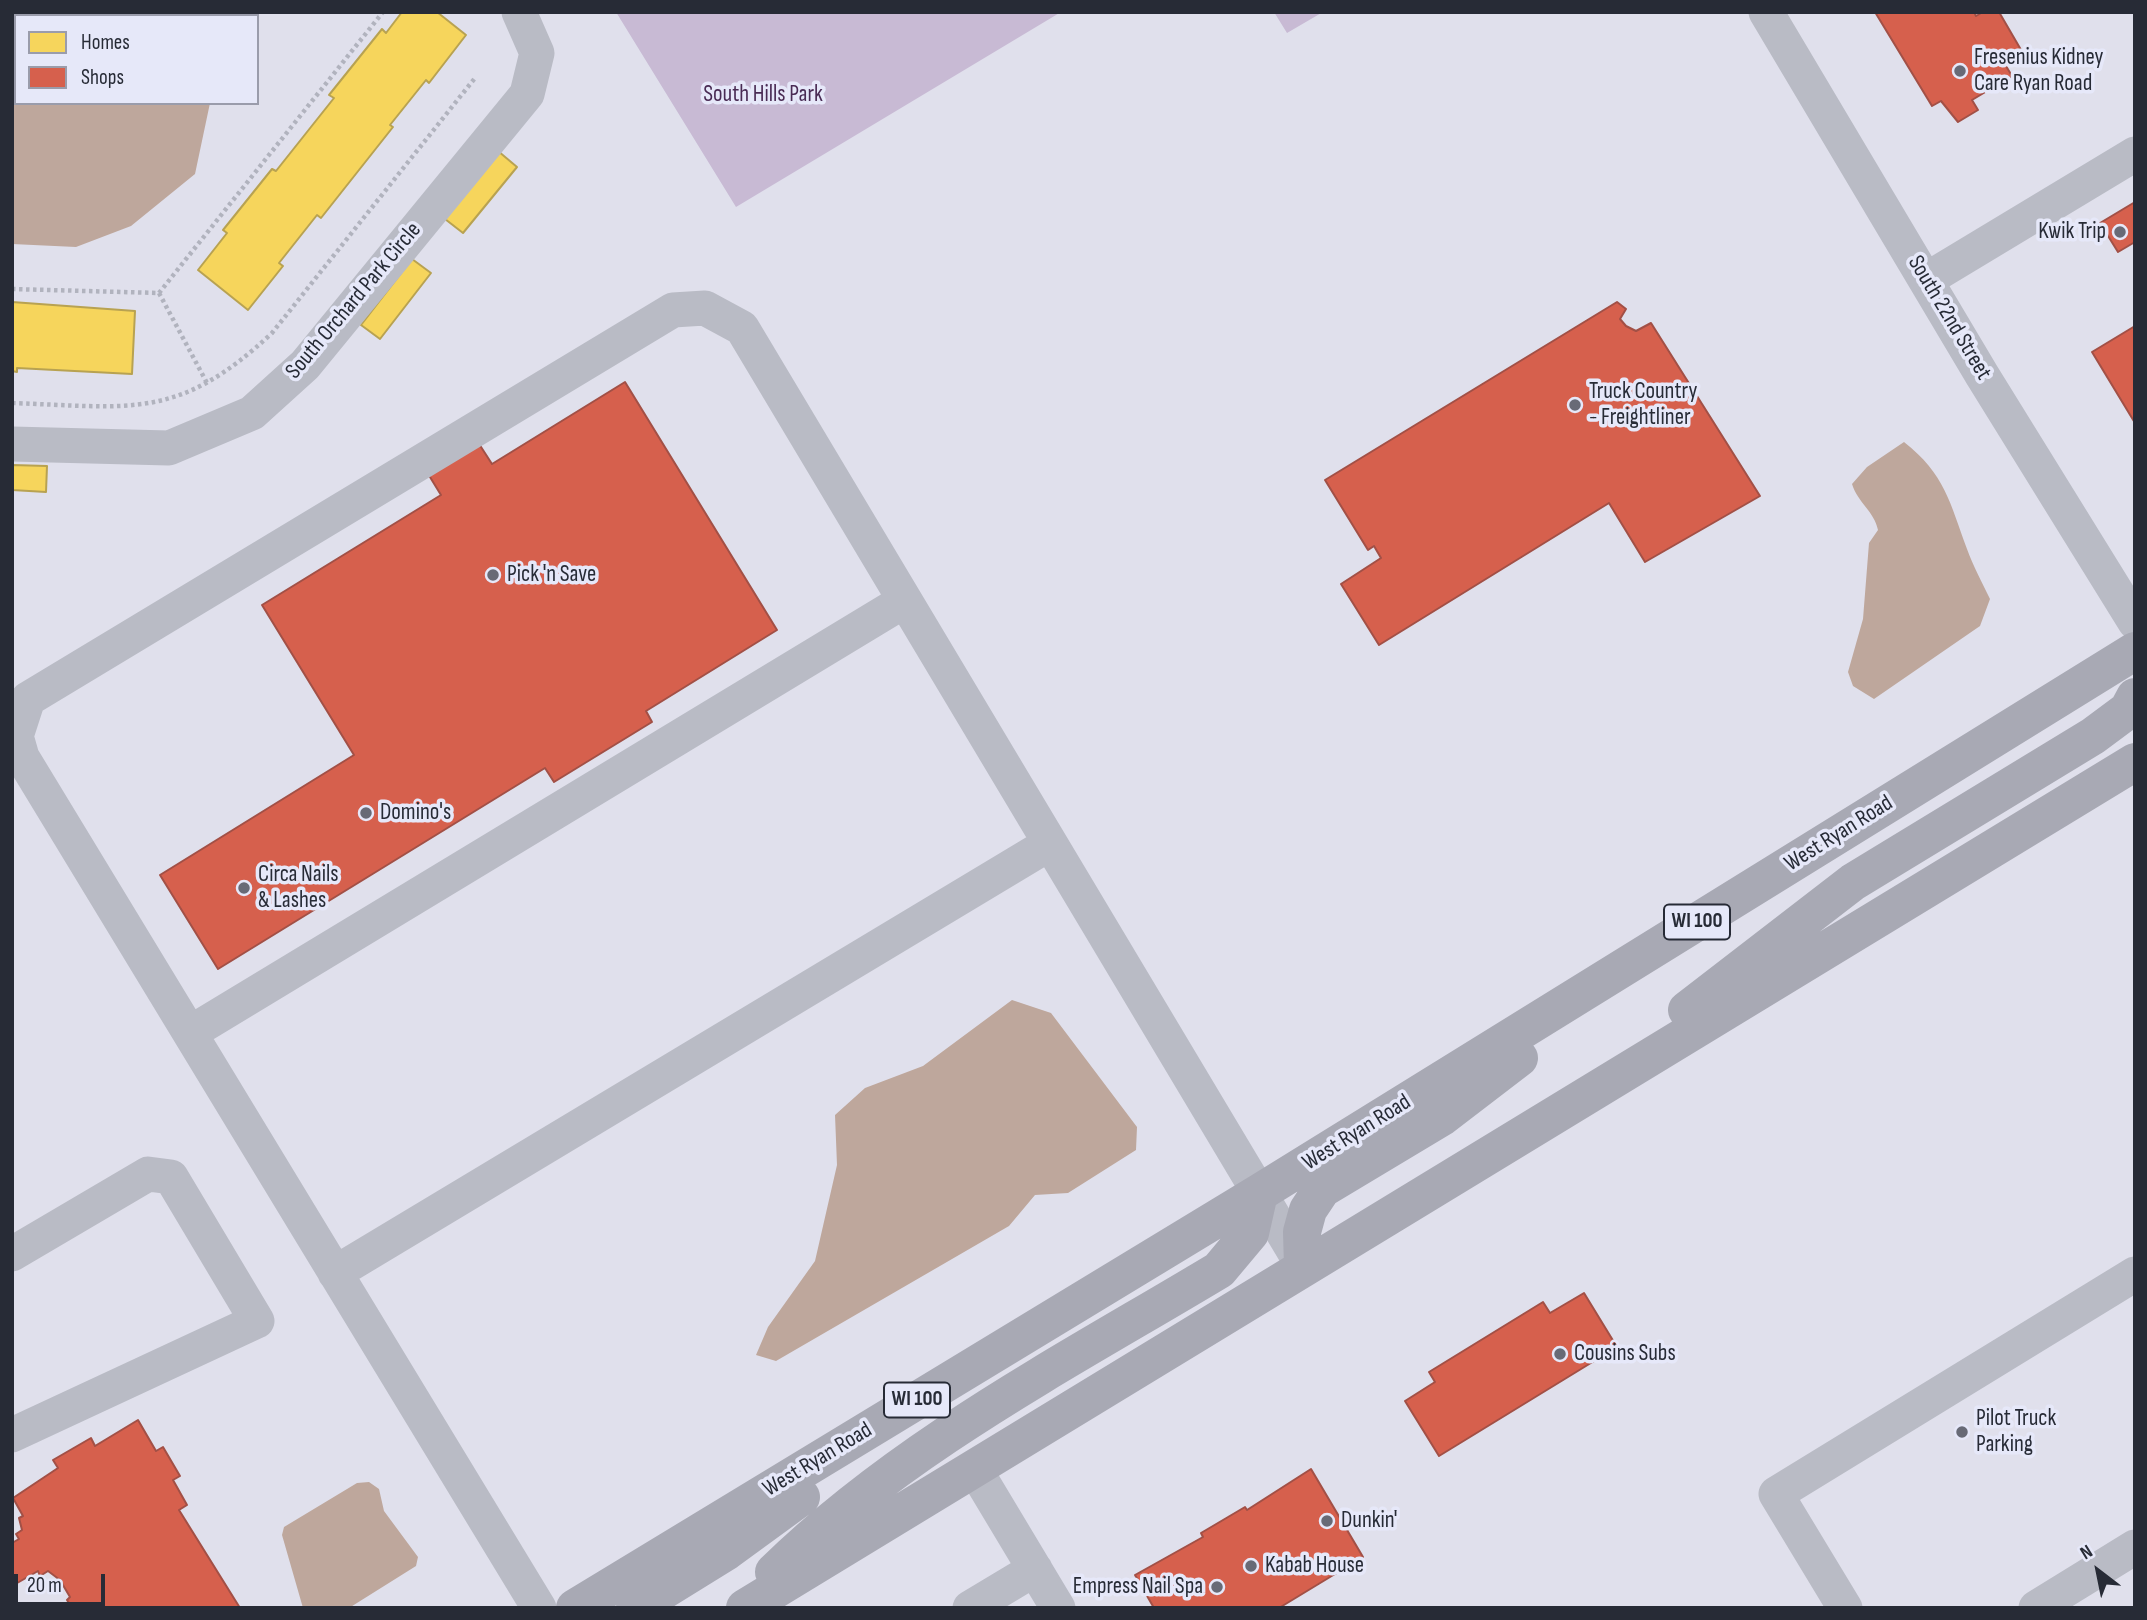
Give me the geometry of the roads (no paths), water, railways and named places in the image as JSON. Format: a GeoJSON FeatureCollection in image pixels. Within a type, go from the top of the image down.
{"type":"FeatureCollection","features":[{"type":"Feature","properties":{"kind":"main road","name":"West Ryan Road"},"geometry":{"type":"LineString","coordinates":[[575,1608],[1259,1193],[2135,651]]}},
{"type":"Feature","properties":{"kind":"main road"},"geometry":{"type":"LineString","coordinates":[[1623,1073],[1695,1002],[1853,882],[2093,736],[2129,710],[2135,697]]}},
{"type":"Feature","properties":{"kind":"main road"},"geometry":{"type":"LineString","coordinates":[[745,1608],[2135,762]]}},
{"type":"Feature","properties":{"kind":"main road"},"geometry":{"type":"LineString","coordinates":[[1303,1266],[1302,1232],[1308,1210],[1322,1189],[1442,1117],[1542,1040],[1602,981]]}},
{"type":"Feature","properties":{"kind":"main road"},"geometry":{"type":"LineString","coordinates":[[738,1608],[812,1535],[921,1450],[1219,1270],[1250,1233],[1259,1193]]}},
{"type":"Feature","properties":{"kind":"main road"},"geometry":{"type":"LineString","coordinates":[[635,1608],[727,1551],[813,1487],[897,1412]]}},
{"type":"Feature","properties":{"kind":"street","name":"South Orchard Park Circle"},"geometry":{"type":"LineString","coordinates":[[12,444],[169,448],[252,413],[305,365],[527,94],[537,53],[519,12]]}},
{"type":"Feature","properties":{"kind":"street","name":"South 22nd Street"},"geometry":{"type":"LineString","coordinates":[[1766,12],[2135,622]]}},
{"type":"Feature","properties":{"kind":"street"},"geometry":{"type":"LineString","coordinates":[[1926,280],[2135,154]]}},
{"type":"Feature","properties":{"kind":"street"},"geometry":{"type":"LineString","coordinates":[[539,1608],[22,757],[16,736],[28,699],[673,310],[705,308],[742,328],[1303,1266]]}},
{"type":"Feature","properties":{"kind":"street"},"geometry":{"type":"LineString","coordinates":[[190,1033],[904,601]]}},
{"type":"Feature","properties":{"kind":"street"},"geometry":{"type":"LineString","coordinates":[[335,1273],[1049,844]]}},
{"type":"Feature","properties":{"kind":"street"},"geometry":{"type":"LineString","coordinates":[[12,1254],[148,1174],[171,1177],[257,1321],[12,1435]]}},
{"type":"Feature","properties":{"kind":"street"},"geometry":{"type":"LineString","coordinates":[[1845,1608],[1776,1494],[2135,1274]]}},
{"type":"Feature","properties":{"kind":"street"},"geometry":{"type":"LineString","coordinates":[[974,1468],[1058,1608]]}},
{"type":"Feature","properties":{"kind":"street"},"geometry":{"type":"LineString","coordinates":[[2036,1608],[2135,1547]]}},
{"type":"Feature","properties":{"kind":"street"},"geometry":{"type":"LineString","coordinates":[[970,1608],[1035,1569]]}},
{"type":"Feature","properties":{"kind":"place","name":"Fresenius Kidney Care Ryan Road"},"geometry":{"type":"Point","coordinates":[1960,71]}},
{"type":"Feature","properties":{"kind":"place","name":"Kwik Trip"},"geometry":{"type":"Point","coordinates":[2120,232]}},
{"type":"Feature","properties":{"kind":"place","name":"Truck Country - Freightliner"},"geometry":{"type":"Point","coordinates":[1575,405]}},
{"type":"Feature","properties":{"kind":"place","name":"Pick 'n Save"},"geometry":{"type":"Point","coordinates":[493,575]}},
{"type":"Feature","properties":{"kind":"place","name":"Domino's"},"geometry":{"type":"Point","coordinates":[366,813]}},
{"type":"Feature","properties":{"kind":"place","name":"Circa Nails & Lashes"},"geometry":{"type":"Point","coordinates":[244,888]}},
{"type":"Feature","properties":{"kind":"place","name":"Cousins Subs"},"geometry":{"type":"Point","coordinates":[1560,1354]}},
{"type":"Feature","properties":{"kind":"place","name":"Pilot Truck Parking"},"geometry":{"type":"Point","coordinates":[1962,1432]}},
{"type":"Feature","properties":{"kind":"place","name":"Dunkin'"},"geometry":{"type":"Point","coordinates":[1327,1521]}},
{"type":"Feature","properties":{"kind":"place","name":"Kabab House"},"geometry":{"type":"Point","coordinates":[1251,1566]}},
{"type":"Feature","properties":{"kind":"place","name":"Empress Nail Spa"},"geometry":{"type":"Point","coordinates":[1217,1587]}},
{"type":"Feature","properties":{"kind":"park label","name":"South Hills Park"},"geometry":{"type":"Point","coordinates":[763,95]}}]}
